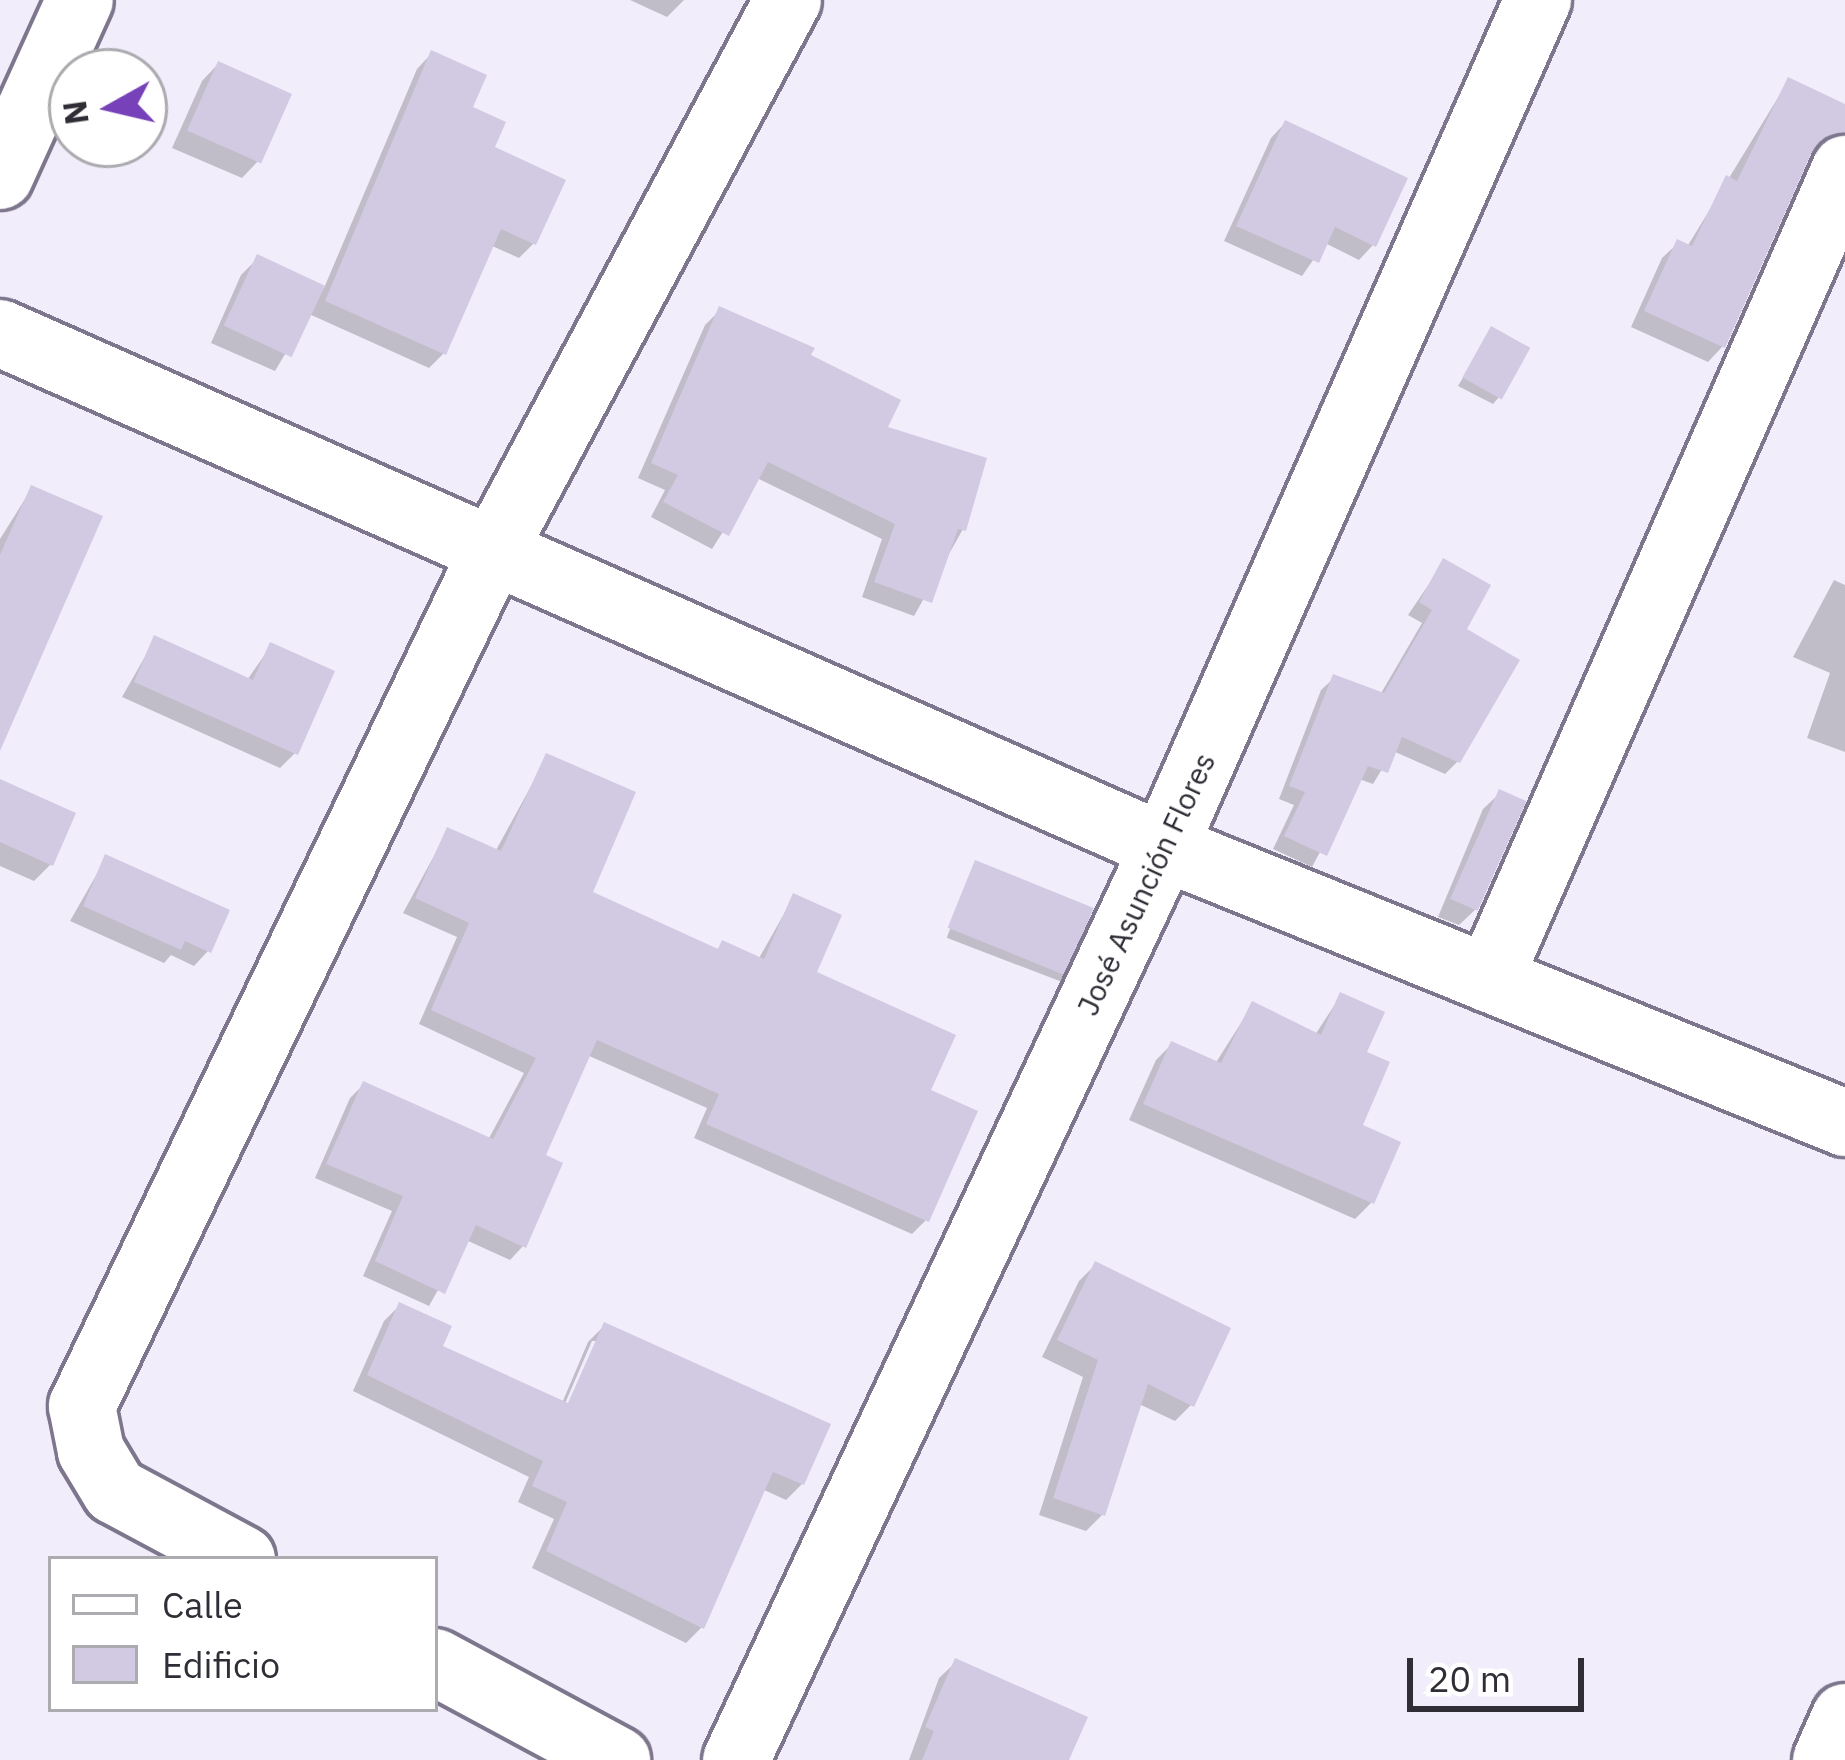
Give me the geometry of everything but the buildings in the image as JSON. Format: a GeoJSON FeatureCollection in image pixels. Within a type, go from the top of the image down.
{"type":"FeatureCollection","features":[{"type":"Feature","properties":{"kind":"street"},"geometry":{"type":"LineString","coordinates":[[0,176],[80,0]]}},
{"type":"Feature","properties":{"kind":"street"},"geometry":{"type":"LineString","coordinates":[[236,1556],[115,1491],[91,1451],[82,1406],[493,551],[788,0]]}},
{"type":"Feature","properties":{"kind":"street","name":"José Asunción Flores"},"geometry":{"type":"LineString","coordinates":[[736,1760],[1165,847],[1538,0]]}},
{"type":"Feature","properties":{"kind":"street"},"geometry":{"type":"LineString","coordinates":[[1490,979],[1845,169]]}},
{"type":"Feature","properties":{"kind":"street"},"geometry":{"type":"LineString","coordinates":[[0,334],[1165,847],[1845,1123]]}},
{"type":"Feature","properties":{"kind":"street"},"geometry":{"type":"LineString","coordinates":[[438,1664],[617,1760]]}},
{"type":"Feature","properties":{"kind":"street"},"geometry":{"type":"LineString","coordinates":[[1826,1760],[1845,1717]]}}]}
